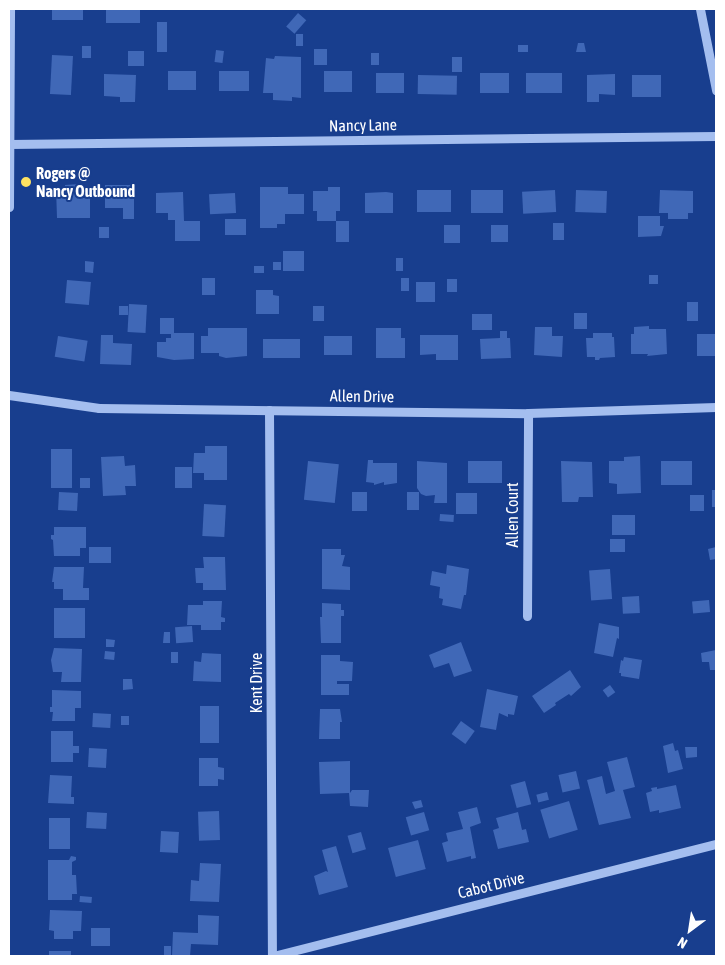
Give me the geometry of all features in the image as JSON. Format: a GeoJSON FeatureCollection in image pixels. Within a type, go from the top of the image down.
{"type":"FeatureCollection","features":[{"type":"Feature","properties":{"kind":"street"},"geometry":{"type":"LineString","coordinates":[[9,207],[10,9]]}},
{"type":"Feature","properties":{"kind":"street"},"geometry":{"type":"LineString","coordinates":[[700,9],[716,90]]}},
{"type":"Feature","properties":{"kind":"street","name":"Nancy Lane"},"geometry":{"type":"LineString","coordinates":[[9,144],[716,136]]}},
{"type":"Feature","properties":{"kind":"street","name":"Allen Drive"},"geometry":{"type":"LineString","coordinates":[[9,395],[99,408],[528,413],[716,407]]}},
{"type":"Feature","properties":{"kind":"street","name":"Kent Drive"},"geometry":{"type":"LineString","coordinates":[[269,410],[272,956]]}},
{"type":"Feature","properties":{"kind":"street","name":"Allen Court"},"geometry":{"type":"LineString","coordinates":[[527,616],[528,413]]}},
{"type":"Feature","properties":{"kind":"street","name":"Cabot Drive"},"geometry":{"type":"LineString","coordinates":[[272,956],[716,844]]}},
{"type":"Feature","properties":{"kind":"building"},"geometry":{"type":"Polygon","coordinates":[[[52,9],[83,9],[83,20],[52,20],[52,9]]]}},
{"type":"Feature","properties":{"kind":"building"},"geometry":{"type":"Polygon","coordinates":[[[106,9],[140,9],[140,23],[106,23],[106,9]]]}},
{"type":"Feature","properties":{"kind":"building"},"geometry":{"type":"Polygon","coordinates":[[[298,13],[306,20],[294,34],[286,27],[298,13]]]}},
{"type":"Feature","properties":{"kind":"building"},"geometry":{"type":"Polygon","coordinates":[[[157,22],[167,22],[167,52],[157,52],[157,22]]]}},
{"type":"Feature","properties":{"kind":"building"},"geometry":{"type":"Polygon","coordinates":[[[296,34],[303,34],[303,46],[296,46],[296,34]]]}},
{"type":"Feature","properties":{"kind":"building"},"geometry":{"type":"Polygon","coordinates":[[[578,43],[584,43],[586,52],[576,52],[578,43]]]}},
{"type":"Feature","properties":{"kind":"building"},"geometry":{"type":"Polygon","coordinates":[[[518,45],[528,45],[528,52],[518,52],[518,45]]]}},
{"type":"Feature","properties":{"kind":"building"},"geometry":{"type":"Polygon","coordinates":[[[82,46],[91,46],[91,58],[82,58],[82,46]]]}},
{"type":"Feature","properties":{"kind":"building"},"geometry":{"type":"Polygon","coordinates":[[[314,49],[327,49],[327,65],[314,65],[314,49]]]}},
{"type":"Feature","properties":{"kind":"building"},"geometry":{"type":"Polygon","coordinates":[[[216,50],[224,51],[222,63],[215,62],[216,50]]]}},
{"type":"Feature","properties":{"kind":"building"},"geometry":{"type":"Polygon","coordinates":[[[128,51],[144,51],[144,66],[128,66],[128,51]]]}},
{"type":"Feature","properties":{"kind":"building"},"geometry":{"type":"Polygon","coordinates":[[[371,53],[379,53],[379,65],[371,65],[371,53]]]}},
{"type":"Feature","properties":{"kind":"building"},"geometry":{"type":"Polygon","coordinates":[[[52,55],[73,56],[71,95],[50,94],[52,55]]]}},
{"type":"Feature","properties":{"kind":"building"},"geometry":{"type":"Polygon","coordinates":[[[275,56],[301,57],[301,98],[292,97],[292,101],[273,100],[273,93],[263,93],[266,58],[274,59],[275,56]]]}},
{"type":"Feature","properties":{"kind":"building"},"geometry":{"type":"Polygon","coordinates":[[[452,57],[462,57],[462,72],[452,72],[452,57]]]}},
{"type":"Feature","properties":{"kind":"building"},"geometry":{"type":"Polygon","coordinates":[[[168,71],[196,71],[196,90],[168,90],[168,71]]]}},
{"type":"Feature","properties":{"kind":"building"},"geometry":{"type":"Polygon","coordinates":[[[219,71],[249,71],[249,91],[219,91],[219,71]]]}},
{"type":"Feature","properties":{"kind":"building"},"geometry":{"type":"Polygon","coordinates":[[[324,71],[352,71],[352,92],[324,92],[324,71]]]}},
{"type":"Feature","properties":{"kind":"building"},"geometry":{"type":"Polygon","coordinates":[[[376,73],[404,73],[404,93],[376,93],[376,73]]]}},
{"type":"Feature","properties":{"kind":"building"},"geometry":{"type":"Polygon","coordinates":[[[480,73],[509,73],[509,93],[480,93],[480,73]]]}},
{"type":"Feature","properties":{"kind":"building"},"geometry":{"type":"Polygon","coordinates":[[[526,73],[562,73],[562,93],[526,93],[526,73]]]}},
{"type":"Feature","properties":{"kind":"building"},"geometry":{"type":"Polygon","coordinates":[[[104,74],[136,75],[135,102],[120,102],[120,97],[104,96],[104,74]]]}},
{"type":"Feature","properties":{"kind":"building"},"geometry":{"type":"Polygon","coordinates":[[[615,74],[615,95],[599,94],[599,102],[587,102],[587,75],[615,74]]]}},
{"type":"Feature","properties":{"kind":"building"},"geometry":{"type":"Polygon","coordinates":[[[418,75],[457,76],[457,95],[418,94],[418,75]]]}},
{"type":"Feature","properties":{"kind":"building"},"geometry":{"type":"Polygon","coordinates":[[[632,75],[661,75],[661,97],[632,97],[632,75]]]}},
{"type":"Feature","properties":{"kind":"building"},"geometry":{"type":"Polygon","coordinates":[[[80,184],[81,198],[90,198],[90,218],[57,218],[56,188],[80,184]]]}},
{"type":"Feature","properties":{"kind":"building"},"geometry":{"type":"Polygon","coordinates":[[[105,185],[134,185],[134,219],[123,219],[123,208],[105,208],[105,185]]]}},
{"type":"Feature","properties":{"kind":"building"},"geometry":{"type":"Polygon","coordinates":[[[260,187],[288,187],[288,194],[304,194],[304,214],[285,214],[285,224],[277,224],[277,228],[260,228],[260,187]]]}},
{"type":"Feature","properties":{"kind":"building"},"geometry":{"type":"Polygon","coordinates":[[[328,187],[340,187],[340,211],[336,211],[336,221],[317,221],[317,211],[313,211],[313,191],[328,191],[328,187]]]}},
{"type":"Feature","properties":{"kind":"building"},"geometry":{"type":"Polygon","coordinates":[[[417,190],[451,190],[451,212],[417,212],[417,190]]]}},
{"type":"Feature","properties":{"kind":"building"},"geometry":{"type":"Polygon","coordinates":[[[471,190],[503,190],[503,213],[471,213],[471,190]]]}},
{"type":"Feature","properties":{"kind":"building"},"geometry":{"type":"Polygon","coordinates":[[[555,190],[556,212],[523,214],[522,192],[555,190]]]}},
{"type":"Feature","properties":{"kind":"building"},"geometry":{"type":"Polygon","coordinates":[[[576,190],[607,191],[606,213],[575,212],[576,190]]]}},
{"type":"Feature","properties":{"kind":"building"},"geometry":{"type":"Polygon","coordinates":[[[660,190],[693,191],[693,213],[688,213],[688,219],[668,219],[668,213],[659,213],[660,190]]]}},
{"type":"Feature","properties":{"kind":"building"},"geometry":{"type":"Polygon","coordinates":[[[183,192],[184,221],[200,221],[200,241],[175,241],[175,220],[168,220],[168,213],[156,213],[156,193],[183,192]]]}},
{"type":"Feature","properties":{"kind":"building"},"geometry":{"type":"Polygon","coordinates":[[[235,193],[236,213],[210,214],[209,194],[235,193]]]}},
{"type":"Feature","properties":{"kind":"building"},"geometry":{"type":"Polygon","coordinates":[[[365,193],[393,193],[393,213],[365,213],[365,193]]]}},
{"type":"Feature","properties":{"kind":"building"},"geometry":{"type":"Polygon","coordinates":[[[638,216],[660,216],[660,226],[664,226],[661,236],[638,237],[638,216]]]}},
{"type":"Feature","properties":{"kind":"building"},"geometry":{"type":"Polygon","coordinates":[[[225,219],[246,219],[246,235],[225,235],[225,219]]]}},
{"type":"Feature","properties":{"kind":"building"},"geometry":{"type":"Polygon","coordinates":[[[336,221],[349,221],[349,242],[336,242],[336,221]]]}},
{"type":"Feature","properties":{"kind":"building"},"geometry":{"type":"Polygon","coordinates":[[[553,223],[564,223],[564,240],[553,240],[553,223]]]}},
{"type":"Feature","properties":{"kind":"building"},"geometry":{"type":"Polygon","coordinates":[[[444,225],[460,225],[460,243],[444,243],[444,225]]]}},
{"type":"Feature","properties":{"kind":"building"},"geometry":{"type":"Polygon","coordinates":[[[491,225],[508,225],[508,242],[491,242],[491,225]]]}},
{"type":"Feature","properties":{"kind":"building"},"geometry":{"type":"Polygon","coordinates":[[[99,227],[109,227],[109,238],[99,238],[99,227]]]}},
{"type":"Feature","properties":{"kind":"building"},"geometry":{"type":"Polygon","coordinates":[[[283,251],[304,251],[304,271],[283,271],[283,251]]]}},
{"type":"Feature","properties":{"kind":"building"},"geometry":{"type":"Polygon","coordinates":[[[396,258],[403,258],[403,271],[396,271],[396,258]]]}},
{"type":"Feature","properties":{"kind":"building"},"geometry":{"type":"Polygon","coordinates":[[[85,261],[94,262],[93,273],[85,272],[85,261]]]}},
{"type":"Feature","properties":{"kind":"building"},"geometry":{"type":"Polygon","coordinates":[[[273,262],[281,262],[281,270],[273,270],[273,262]]]}},
{"type":"Feature","properties":{"kind":"building"},"geometry":{"type":"Polygon","coordinates":[[[254,266],[264,266],[264,273],[254,273],[254,266]]]}},
{"type":"Feature","properties":{"kind":"building"},"geometry":{"type":"Polygon","coordinates":[[[649,275],[658,275],[658,284],[649,284],[649,275]]]}},
{"type":"Feature","properties":{"kind":"building"},"geometry":{"type":"Polygon","coordinates":[[[202,278],[215,278],[215,295],[202,295],[202,278]]]}},
{"type":"Feature","properties":{"kind":"building"},"geometry":{"type":"Polygon","coordinates":[[[401,278],[409,278],[409,291],[401,291],[401,278]]]}},
{"type":"Feature","properties":{"kind":"building"},"geometry":{"type":"Polygon","coordinates":[[[447,279],[457,279],[457,292],[447,292],[447,279]]]}},
{"type":"Feature","properties":{"kind":"building"},"geometry":{"type":"Polygon","coordinates":[[[67,280],[91,282],[89,305],[65,303],[67,280]]]}},
{"type":"Feature","properties":{"kind":"building"},"geometry":{"type":"Polygon","coordinates":[[[416,282],[435,282],[435,302],[416,302],[416,282]]]}},
{"type":"Feature","properties":{"kind":"building"},"geometry":{"type":"Polygon","coordinates":[[[256,290],[273,290],[273,295],[279,296],[279,314],[256,314],[256,290]]]}},
{"type":"Feature","properties":{"kind":"building"},"geometry":{"type":"Polygon","coordinates":[[[687,302],[698,302],[698,321],[687,321],[687,302]]]}},
{"type":"Feature","properties":{"kind":"building"},"geometry":{"type":"Polygon","coordinates":[[[129,304],[147,305],[146,333],[128,332],[129,304]]]}},
{"type":"Feature","properties":{"kind":"building"},"geometry":{"type":"Polygon","coordinates":[[[119,306],[128,306],[128,315],[119,315],[119,306]]]}},
{"type":"Feature","properties":{"kind":"building"},"geometry":{"type":"Polygon","coordinates":[[[313,306],[324,306],[324,321],[313,321],[313,306]]]}},
{"type":"Feature","properties":{"kind":"building"},"geometry":{"type":"Polygon","coordinates":[[[574,313],[587,313],[587,329],[574,329],[574,313]]]}},
{"type":"Feature","properties":{"kind":"building"},"geometry":{"type":"Polygon","coordinates":[[[472,314],[492,314],[492,330],[472,330],[472,314]]]}},
{"type":"Feature","properties":{"kind":"building"},"geometry":{"type":"Polygon","coordinates":[[[160,318],[174,318],[174,333],[194,333],[194,359],[174,360],[157,357],[157,342],[166,342],[166,338],[171,338],[171,334],[160,334],[160,318]]]}},
{"type":"Feature","properties":{"kind":"building"},"geometry":{"type":"Polygon","coordinates":[[[649,326],[649,329],[666,329],[667,354],[647,356],[648,354],[631,354],[631,334],[634,334],[634,327],[649,326]]]}},
{"type":"Feature","properties":{"kind":"building"},"geometry":{"type":"Polygon","coordinates":[[[535,327],[552,327],[552,336],[563,336],[562,357],[534,355],[535,327]]]}},
{"type":"Feature","properties":{"kind":"building"},"geometry":{"type":"Polygon","coordinates":[[[208,328],[247,328],[247,356],[226,358],[219,356],[219,353],[201,353],[201,336],[208,336],[208,328]]]}},
{"type":"Feature","properties":{"kind":"building"},"geometry":{"type":"Polygon","coordinates":[[[376,328],[401,328],[401,338],[405,338],[405,358],[376,358],[376,328]]]}},
{"type":"Feature","properties":{"kind":"building"},"geometry":{"type":"Polygon","coordinates":[[[500,331],[507,331],[507,338],[510,338],[511,358],[481,359],[480,339],[500,338],[500,331]]]}},
{"type":"Feature","properties":{"kind":"building"},"geometry":{"type":"Polygon","coordinates":[[[593,333],[612,333],[615,357],[595,360],[595,357],[587,357],[586,338],[593,338],[593,333]]]}},
{"type":"Feature","properties":{"kind":"building"},"geometry":{"type":"Polygon","coordinates":[[[697,334],[716,334],[716,356],[697,356],[697,334]]]}},
{"type":"Feature","properties":{"kind":"building"},"geometry":{"type":"Polygon","coordinates":[[[101,335],[113,335],[113,343],[132,344],[131,365],[100,364],[101,335]]]}},
{"type":"Feature","properties":{"kind":"building"},"geometry":{"type":"Polygon","coordinates":[[[420,335],[458,335],[458,360],[436,360],[436,354],[420,355],[420,335]]]}},
{"type":"Feature","properties":{"kind":"building"},"geometry":{"type":"Polygon","coordinates":[[[58,336],[88,341],[84,361],[55,357],[58,336]]]}},
{"type":"Feature","properties":{"kind":"building"},"geometry":{"type":"Polygon","coordinates":[[[324,336],[352,336],[352,355],[324,355],[324,336]]]}},
{"type":"Feature","properties":{"kind":"building"},"geometry":{"type":"Polygon","coordinates":[[[263,339],[300,339],[300,358],[263,358],[263,339]]]}},
{"type":"Feature","properties":{"kind":"building"},"geometry":{"type":"Polygon","coordinates":[[[205,446],[227,446],[227,480],[204,480],[204,473],[193,473],[194,453],[205,453],[205,446]]]}},
{"type":"Feature","properties":{"kind":"building"},"geometry":{"type":"Polygon","coordinates":[[[51,449],[72,449],[72,488],[51,488],[51,449]]]}},
{"type":"Feature","properties":{"kind":"building"},"geometry":{"type":"Polygon","coordinates":[[[124,456],[125,466],[135,465],[136,486],[125,486],[126,495],[103,496],[101,457],[124,456]]]}},
{"type":"Feature","properties":{"kind":"building"},"geometry":{"type":"Polygon","coordinates":[[[640,456],[641,493],[617,494],[617,484],[609,483],[609,461],[624,461],[624,457],[640,456]]]}},
{"type":"Feature","properties":{"kind":"building"},"geometry":{"type":"Polygon","coordinates":[[[368,460],[373,460],[373,463],[397,463],[397,483],[384,485],[384,482],[374,485],[374,483],[366,482],[368,460]]]}},
{"type":"Feature","properties":{"kind":"building"},"geometry":{"type":"Polygon","coordinates":[[[308,461],[339,464],[335,503],[304,500],[308,461]]]}},
{"type":"Feature","properties":{"kind":"building"},"geometry":{"type":"Polygon","coordinates":[[[417,461],[447,463],[447,503],[434,503],[435,495],[426,496],[421,494],[417,488],[417,461]]]}},
{"type":"Feature","properties":{"kind":"building"},"geometry":{"type":"Polygon","coordinates":[[[468,461],[502,461],[502,483],[468,483],[468,461]]]}},
{"type":"Feature","properties":{"kind":"building"},"geometry":{"type":"Polygon","coordinates":[[[561,461],[592,462],[593,497],[579,497],[578,502],[562,502],[561,461]]]}},
{"type":"Feature","properties":{"kind":"building"},"geometry":{"type":"Polygon","coordinates":[[[661,461],[692,461],[692,485],[661,485],[661,461]]]}},
{"type":"Feature","properties":{"kind":"building"},"geometry":{"type":"Polygon","coordinates":[[[175,467],[192,467],[192,488],[175,488],[175,467]]]}},
{"type":"Feature","properties":{"kind":"building"},"geometry":{"type":"Polygon","coordinates":[[[80,478],[90,478],[90,488],[80,488],[80,478]]]}},
{"type":"Feature","properties":{"kind":"building"},"geometry":{"type":"Polygon","coordinates":[[[712,490],[716,490],[716,507],[712,507],[712,490]]]}},
{"type":"Feature","properties":{"kind":"building"},"geometry":{"type":"Polygon","coordinates":[[[59,492],[78,493],[77,511],[58,510],[59,492]]]}},
{"type":"Feature","properties":{"kind":"building"},"geometry":{"type":"Polygon","coordinates":[[[352,492],[367,492],[367,511],[352,511],[352,492]]]}},
{"type":"Feature","properties":{"kind":"building"},"geometry":{"type":"Polygon","coordinates":[[[407,492],[419,492],[419,510],[407,510],[407,492]]]}},
{"type":"Feature","properties":{"kind":"building"},"geometry":{"type":"Polygon","coordinates":[[[456,493],[477,493],[477,514],[456,514],[456,493]]]}},
{"type":"Feature","properties":{"kind":"building"},"geometry":{"type":"Polygon","coordinates":[[[690,495],[704,495],[704,511],[690,511],[690,495]]]}},
{"type":"Feature","properties":{"kind":"building"},"geometry":{"type":"Polygon","coordinates":[[[204,504],[226,505],[224,537],[202,536],[204,504]]]}},
{"type":"Feature","properties":{"kind":"building"},"geometry":{"type":"Polygon","coordinates":[[[440,514],[454,515],[453,522],[440,521],[440,514]]]}},
{"type":"Feature","properties":{"kind":"building"},"geometry":{"type":"Polygon","coordinates":[[[612,515],[635,515],[635,535],[612,535],[612,515]]]}},
{"type":"Feature","properties":{"kind":"building"},"geometry":{"type":"Polygon","coordinates":[[[54,527],[86,527],[86,548],[80,548],[80,556],[54,556],[51,535],[54,535],[54,527]]]}},
{"type":"Feature","properties":{"kind":"building"},"geometry":{"type":"Polygon","coordinates":[[[610,539],[625,539],[625,552],[610,552],[610,539]]]}},
{"type":"Feature","properties":{"kind":"building"},"geometry":{"type":"Polygon","coordinates":[[[89,547],[111,547],[111,563],[89,563],[89,547]]]}},
{"type":"Feature","properties":{"kind":"building"},"geometry":{"type":"Polygon","coordinates":[[[716,547],[716,559],[710,560],[708,549],[716,547]]]}},
{"type":"Feature","properties":{"kind":"building"},"geometry":{"type":"Polygon","coordinates":[[[322,549],[341,549],[341,555],[345,555],[342,566],[350,567],[350,590],[322,589],[322,549]]]}},
{"type":"Feature","properties":{"kind":"building"},"geometry":{"type":"Polygon","coordinates":[[[203,557],[225,557],[226,590],[203,590],[203,583],[196,583],[195,568],[204,568],[203,557]]]}},
{"type":"Feature","properties":{"kind":"building"},"geometry":{"type":"Polygon","coordinates":[[[447,565],[469,569],[466,595],[464,595],[461,609],[442,605],[443,599],[439,598],[440,587],[430,585],[432,571],[446,574],[447,565]]]}},
{"type":"Feature","properties":{"kind":"building"},"geometry":{"type":"Polygon","coordinates":[[[54,567],[84,567],[83,588],[89,588],[89,600],[63,600],[63,589],[54,589],[54,582],[52,582],[54,567]]]}},
{"type":"Feature","properties":{"kind":"building"},"geometry":{"type":"Polygon","coordinates":[[[610,569],[612,599],[591,600],[589,570],[610,569]]]}},
{"type":"Feature","properties":{"kind":"building"},"geometry":{"type":"Polygon","coordinates":[[[639,596],[640,613],[623,614],[622,597],[639,596]]]}},
{"type":"Feature","properties":{"kind":"building"},"geometry":{"type":"Polygon","coordinates":[[[709,600],[710,612],[693,613],[692,601],[709,600]]]}},
{"type":"Feature","properties":{"kind":"building"},"geometry":{"type":"Polygon","coordinates":[[[203,601],[222,601],[221,617],[225,618],[225,622],[221,622],[221,630],[201,630],[201,625],[187,625],[188,605],[203,605],[203,601]]]}},
{"type":"Feature","properties":{"kind":"building"},"geometry":{"type":"Polygon","coordinates":[[[322,603],[341,604],[341,610],[344,610],[344,616],[341,616],[341,643],[321,643],[320,617],[322,617],[322,603]]]}},
{"type":"Feature","properties":{"kind":"building"},"geometry":{"type":"Polygon","coordinates":[[[54,608],[85,608],[85,638],[54,638],[54,608]]]}},
{"type":"Feature","properties":{"kind":"building"},"geometry":{"type":"Polygon","coordinates":[[[599,623],[619,627],[619,639],[617,638],[613,657],[594,653],[599,623]]]}},
{"type":"Feature","properties":{"kind":"building"},"geometry":{"type":"Polygon","coordinates":[[[192,626],[193,642],[176,643],[175,627],[192,626]]]}},
{"type":"Feature","properties":{"kind":"building"},"geometry":{"type":"Polygon","coordinates":[[[164,632],[170,632],[170,643],[163,643],[164,632]]]}},
{"type":"Feature","properties":{"kind":"building"},"geometry":{"type":"Polygon","coordinates":[[[106,639],[115,640],[114,647],[106,647],[106,639]]]}},
{"type":"Feature","properties":{"kind":"building"},"geometry":{"type":"Polygon","coordinates":[[[461,642],[472,671],[454,677],[449,663],[434,668],[429,655],[461,642]]]}},
{"type":"Feature","properties":{"kind":"building"},"geometry":{"type":"Polygon","coordinates":[[[54,648],[82,649],[81,682],[61,682],[62,672],[53,672],[51,660],[54,648]]]}},
{"type":"Feature","properties":{"kind":"building"},"geometry":{"type":"Polygon","coordinates":[[[716,650],[716,670],[710,670],[709,662],[702,662],[701,653],[716,650]]]}},
{"type":"Feature","properties":{"kind":"building"},"geometry":{"type":"Polygon","coordinates":[[[105,651],[115,652],[114,660],[104,659],[105,651]]]}},
{"type":"Feature","properties":{"kind":"building"},"geometry":{"type":"Polygon","coordinates":[[[171,652],[178,652],[178,663],[171,663],[171,652]]]}},
{"type":"Feature","properties":{"kind":"building"},"geometry":{"type":"Polygon","coordinates":[[[202,653],[221,654],[221,682],[193,681],[194,661],[201,662],[202,653]]]}},
{"type":"Feature","properties":{"kind":"building"},"geometry":{"type":"Polygon","coordinates":[[[321,655],[340,655],[340,661],[353,662],[352,681],[337,681],[337,684],[349,684],[349,695],[321,695],[321,655]]]}},
{"type":"Feature","properties":{"kind":"building"},"geometry":{"type":"Polygon","coordinates":[[[624,657],[642,660],[639,679],[621,676],[621,673],[619,673],[621,660],[623,661],[624,657]]]}},
{"type":"Feature","properties":{"kind":"building"},"geometry":{"type":"Polygon","coordinates":[[[570,670],[581,687],[571,696],[569,694],[555,703],[556,705],[544,713],[532,696],[570,670]]]}},
{"type":"Feature","properties":{"kind":"building"},"geometry":{"type":"Polygon","coordinates":[[[123,679],[132,679],[133,689],[123,690],[123,679]]]}},
{"type":"Feature","properties":{"kind":"building"},"geometry":{"type":"Polygon","coordinates":[[[610,685],[615,692],[608,698],[603,690],[610,685]]]}},
{"type":"Feature","properties":{"kind":"building"},"geometry":{"type":"Polygon","coordinates":[[[487,689],[518,696],[514,715],[508,714],[508,717],[499,713],[496,730],[480,727],[487,689]]]}},
{"type":"Feature","properties":{"kind":"building"},"geometry":{"type":"Polygon","coordinates":[[[52,690],[81,691],[81,708],[75,708],[75,721],[52,721],[53,712],[50,712],[50,707],[52,707],[52,690]]]}},
{"type":"Feature","properties":{"kind":"building"},"geometry":{"type":"Polygon","coordinates":[[[200,706],[219,706],[219,743],[200,743],[200,706]]]}},
{"type":"Feature","properties":{"kind":"building"},"geometry":{"type":"Polygon","coordinates":[[[320,709],[340,709],[342,722],[340,722],[340,739],[319,739],[320,709]]]}},
{"type":"Feature","properties":{"kind":"building"},"geometry":{"type":"Polygon","coordinates":[[[93,713],[111,714],[110,728],[92,727],[93,713]]]}},
{"type":"Feature","properties":{"kind":"building"},"geometry":{"type":"Polygon","coordinates":[[[121,716],[129,716],[129,725],[121,725],[121,716]]]}},
{"type":"Feature","properties":{"kind":"building"},"geometry":{"type":"Polygon","coordinates":[[[461,721],[475,731],[465,744],[452,734],[461,721]]]}},
{"type":"Feature","properties":{"kind":"building"},"geometry":{"type":"Polygon","coordinates":[[[51,731],[73,731],[73,746],[79,746],[79,753],[73,753],[73,762],[51,762],[51,731]]]}},
{"type":"Feature","properties":{"kind":"building"},"geometry":{"type":"Polygon","coordinates":[[[673,743],[675,751],[678,750],[683,769],[668,773],[663,746],[673,743]]]}},
{"type":"Feature","properties":{"kind":"building"},"geometry":{"type":"Polygon","coordinates":[[[685,747],[697,747],[697,757],[686,758],[685,747]]]}},
{"type":"Feature","properties":{"kind":"building"},"geometry":{"type":"Polygon","coordinates":[[[89,748],[107,749],[106,768],[88,767],[89,748]]]}},
{"type":"Feature","properties":{"kind":"building"},"geometry":{"type":"Polygon","coordinates":[[[627,757],[635,787],[623,790],[631,818],[599,825],[587,780],[602,776],[606,794],[615,791],[607,762],[627,757]]]}},
{"type":"Feature","properties":{"kind":"building"},"geometry":{"type":"Polygon","coordinates":[[[199,758],[218,758],[218,767],[224,768],[224,780],[218,779],[218,786],[199,786],[199,758]]]}},
{"type":"Feature","properties":{"kind":"building"},"geometry":{"type":"Polygon","coordinates":[[[350,761],[350,793],[352,790],[369,790],[368,807],[350,806],[349,793],[320,794],[319,762],[350,761]]]}},
{"type":"Feature","properties":{"kind":"building"},"geometry":{"type":"Polygon","coordinates":[[[576,771],[580,789],[563,793],[558,775],[576,771]]]}},
{"type":"Feature","properties":{"kind":"building"},"geometry":{"type":"Polygon","coordinates":[[[50,775],[72,776],[71,797],[74,797],[74,804],[48,803],[50,775]]]}},
{"type":"Feature","properties":{"kind":"building"},"geometry":{"type":"Polygon","coordinates":[[[525,781],[531,804],[517,808],[511,785],[525,781]]]}},
{"type":"Feature","properties":{"kind":"building"},"geometry":{"type":"Polygon","coordinates":[[[676,785],[681,808],[659,813],[659,810],[650,812],[646,793],[652,791],[651,788],[657,787],[657,789],[676,785]]]}},
{"type":"Feature","properties":{"kind":"building"},"geometry":{"type":"Polygon","coordinates":[[[547,792],[549,800],[538,802],[536,795],[547,792]]]}},
{"type":"Feature","properties":{"kind":"building"},"geometry":{"type":"Polygon","coordinates":[[[421,800],[423,807],[415,809],[412,802],[421,800]]]}},
{"type":"Feature","properties":{"kind":"building"},"geometry":{"type":"Polygon","coordinates":[[[569,801],[578,830],[549,838],[540,810],[569,801]]]}},
{"type":"Feature","properties":{"kind":"building"},"geometry":{"type":"Polygon","coordinates":[[[477,807],[481,823],[470,827],[476,858],[471,859],[471,856],[447,862],[442,843],[448,841],[446,833],[463,829],[458,812],[477,807]]]}},
{"type":"Feature","properties":{"kind":"building"},"geometry":{"type":"Polygon","coordinates":[[[219,811],[220,840],[199,841],[198,812],[219,811]]]}},
{"type":"Feature","properties":{"kind":"building"},"geometry":{"type":"Polygon","coordinates":[[[87,812],[107,813],[106,829],[86,828],[87,812]]]}},
{"type":"Feature","properties":{"kind":"building"},"geometry":{"type":"Polygon","coordinates":[[[424,812],[429,830],[411,836],[406,817],[424,812]]]}},
{"type":"Feature","properties":{"kind":"building"},"geometry":{"type":"Polygon","coordinates":[[[518,812],[522,830],[526,829],[529,842],[498,849],[493,830],[499,828],[496,818],[518,812]]]}},
{"type":"Feature","properties":{"kind":"building"},"geometry":{"type":"Polygon","coordinates":[[[49,818],[70,818],[70,849],[49,849],[49,818]]]}},
{"type":"Feature","properties":{"kind":"building"},"geometry":{"type":"Polygon","coordinates":[[[161,831],[179,832],[178,853],[160,852],[161,831]]]}},
{"type":"Feature","properties":{"kind":"building"},"geometry":{"type":"Polygon","coordinates":[[[361,832],[366,849],[353,853],[348,836],[361,832]]]}},
{"type":"Feature","properties":{"kind":"building"},"geometry":{"type":"Polygon","coordinates":[[[418,840],[426,869],[396,877],[388,848],[418,840]]]}},
{"type":"Feature","properties":{"kind":"building"},"geometry":{"type":"Polygon","coordinates":[[[336,846],[348,887],[319,895],[314,876],[326,871],[328,872],[322,850],[336,846]]]}},
{"type":"Feature","properties":{"kind":"building"},"geometry":{"type":"Polygon","coordinates":[[[71,856],[76,857],[76,860],[72,862],[72,875],[76,875],[77,894],[72,894],[72,900],[48,900],[48,860],[69,860],[71,856]]]}},
{"type":"Feature","properties":{"kind":"building"},"geometry":{"type":"Polygon","coordinates":[[[200,863],[221,864],[219,902],[190,901],[191,880],[199,881],[200,863]]]}},
{"type":"Feature","properties":{"kind":"building"},"geometry":{"type":"Polygon","coordinates":[[[80,896],[92,897],[91,903],[79,902],[80,896]]]}},
{"type":"Feature","properties":{"kind":"building"},"geometry":{"type":"Polygon","coordinates":[[[50,910],[82,911],[81,931],[73,931],[73,939],[54,939],[54,931],[49,930],[50,910]]]}},
{"type":"Feature","properties":{"kind":"building"},"geometry":{"type":"Polygon","coordinates":[[[198,915],[219,916],[218,945],[191,944],[190,956],[172,956],[173,932],[198,933],[198,915]]]}},
{"type":"Feature","properties":{"kind":"building"},"geometry":{"type":"Polygon","coordinates":[[[91,928],[110,928],[110,946],[91,946],[91,928]]]}},
{"type":"Feature","properties":{"kind":"building"},"geometry":{"type":"Polygon","coordinates":[[[164,946],[171,946],[171,956],[164,956],[164,946]]]}},
{"type":"Feature","properties":{"kind":"building"},"geometry":{"type":"Polygon","coordinates":[[[49,951],[71,951],[71,956],[49,956],[49,951]]]}},
{"type":"Feature","properties":{"kind":"place","name":"Rogers @ Nancy Outbound"},"geometry":{"type":"Point","coordinates":[26,182]}}]}
